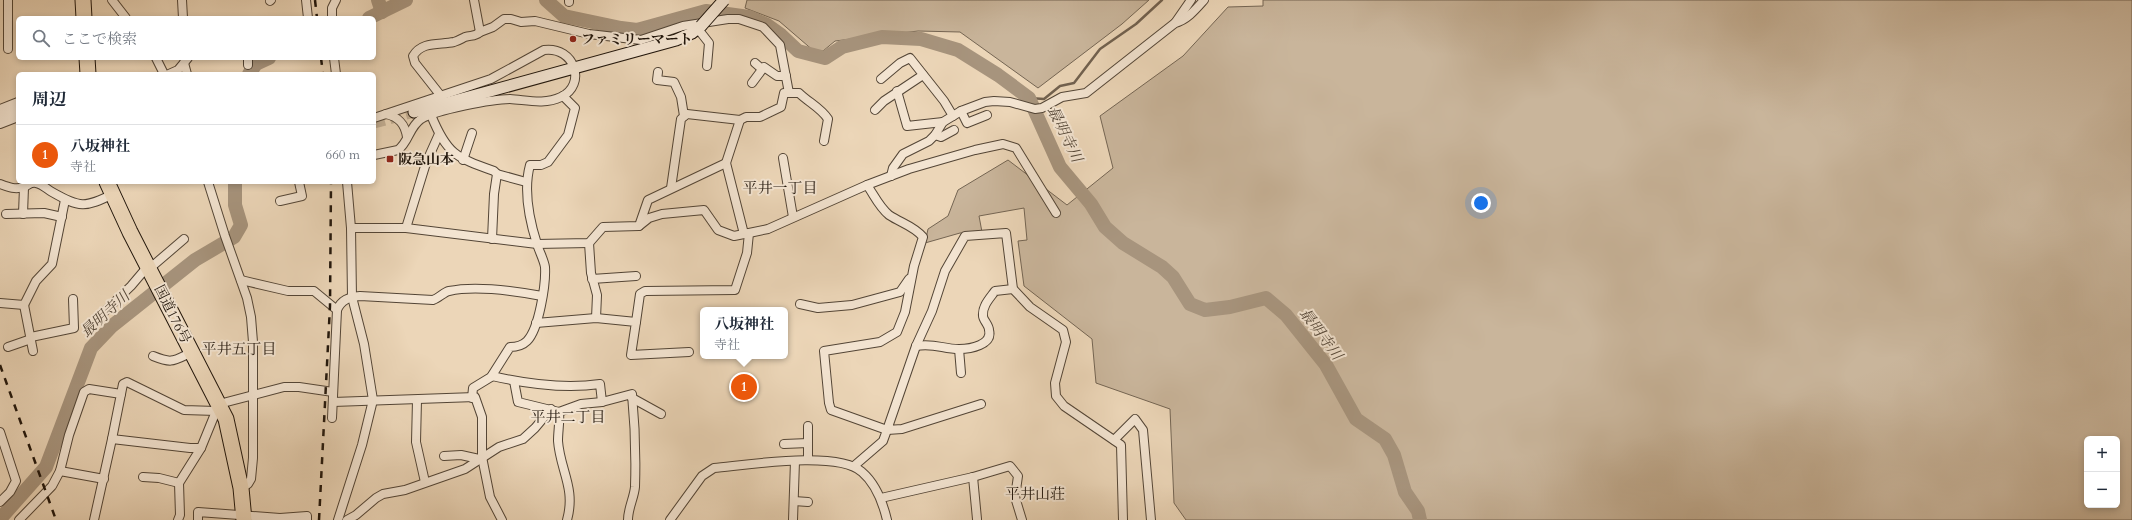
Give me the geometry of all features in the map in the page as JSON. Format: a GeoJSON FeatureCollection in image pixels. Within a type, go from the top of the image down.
{"type":"FeatureCollection","features":[{"type":"Feature","properties":{"kind":"highway"},"geometry":{"type":"LineString","coordinates":[[83,0],[84,16]]}},
{"type":"Feature","properties":{"kind":"highway"},"geometry":{"type":"LineString","coordinates":[[87,60],[88,72]]}},
{"type":"Feature","properties":{"kind":"highway","name":"国道176号"},"geometry":{"type":"LineString","coordinates":[[110,188],[218,407],[226,419],[241,488],[244,517]]}},
{"type":"Feature","properties":{"kind":"street"},"geometry":{"type":"LineString","coordinates":[[8,0],[8,49]]}},
{"type":"Feature","properties":{"kind":"street"},"geometry":{"type":"LineString","coordinates":[[112,0],[124,16]]}},
{"type":"Feature","properties":{"kind":"street"},"geometry":{"type":"LineString","coordinates":[[182,0],[183,16]]}},
{"type":"Feature","properties":{"kind":"street"},"geometry":{"type":"LineString","coordinates":[[306,0],[308,16]]}},
{"type":"Feature","properties":{"kind":"street"},"geometry":{"type":"LineString","coordinates":[[326,0],[334,4],[332,16]]}},
{"type":"Feature","properties":{"kind":"street"},"geometry":{"type":"LineString","coordinates":[[474,0],[480,32]]}},
{"type":"Feature","properties":{"kind":"street"},"geometry":{"type":"LineString","coordinates":[[414,112],[676,40],[699,27],[724,0]]}},
{"type":"Feature","properties":{"kind":"street"},"geometry":{"type":"LineString","coordinates":[[897,91],[907,126],[943,122],[961,111],[985,102],[1010,102],[1035,109],[1042,108],[1066,96],[1086,93],[1175,23],[1191,0]]}},
{"type":"Feature","properties":{"kind":"street"},"geometry":{"type":"LineString","coordinates":[[1175,23],[1181,22],[1196,10],[1204,0]]}},
{"type":"Feature","properties":{"kind":"street"},"geometry":{"type":"LineString","coordinates":[[441,96],[415,63],[413,56],[416,51],[430,44],[455,42],[466,37],[476,36],[480,32],[493,27],[504,19],[511,19],[521,22],[535,21],[589,34],[641,40],[683,26],[728,19],[739,19],[763,27],[780,45],[790,93]]}},
{"type":"Feature","properties":{"kind":"street"},"geometry":{"type":"LineString","coordinates":[[699,27],[709,43],[707,66]]}},
{"type":"Feature","properties":{"kind":"street"},"geometry":{"type":"LineString","coordinates":[[376,117],[490,79],[544,50],[550,49],[564,53],[572,61],[575,67],[572,84],[563,96],[543,101],[510,99],[487,101],[431,115],[415,124],[398,150],[376,155]]}},
{"type":"Feature","properties":{"kind":"street"},"geometry":{"type":"LineString","coordinates":[[881,79],[900,63],[910,58],[944,101],[953,116]]}},
{"type":"Feature","properties":{"kind":"street"},"geometry":{"type":"LineString","coordinates":[[157,60],[163,72]]}},
{"type":"Feature","properties":{"kind":"street"},"geometry":{"type":"LineString","coordinates":[[334,60],[336,72]]}},
{"type":"Feature","properties":{"kind":"street"},"geometry":{"type":"LineString","coordinates":[[174,72],[178,70],[186,61]]}},
{"type":"Feature","properties":{"kind":"street"},"geometry":{"type":"LineString","coordinates":[[186,61],[187,72]]}},
{"type":"Feature","properties":{"kind":"street"},"geometry":{"type":"LineString","coordinates":[[755,63],[762,69]]}},
{"type":"Feature","properties":{"kind":"street"},"geometry":{"type":"LineString","coordinates":[[752,83],[764,67],[769,68],[777,76],[786,76]]}},
{"type":"Feature","properties":{"kind":"street"},"geometry":{"type":"LineString","coordinates":[[658,72],[657,80],[674,82],[681,97],[684,116]]}},
{"type":"Feature","properties":{"kind":"street"},"geometry":{"type":"LineString","coordinates":[[876,110],[884,100],[923,75]]}},
{"type":"Feature","properties":{"kind":"street"},"geometry":{"type":"LineString","coordinates":[[671,188],[681,119],[686,114],[740,120],[746,117],[760,117],[781,107],[784,93],[798,93],[808,103],[824,113],[828,119],[824,141]]}},
{"type":"Feature","properties":{"kind":"street"},"geometry":{"type":"LineString","coordinates":[[472,398],[473,388],[492,376],[505,353],[510,348],[519,346],[526,342],[536,323],[542,296],[545,266],[531,221],[526,182],[530,166],[541,165],[548,162],[568,135],[575,108],[563,96]]}},
{"type":"Feature","properties":{"kind":"street"},"geometry":{"type":"LineString","coordinates":[[0,109],[16,103]]}},
{"type":"Feature","properties":{"kind":"street"},"geometry":{"type":"LineString","coordinates":[[0,116],[16,110]]}},
{"type":"Feature","properties":{"kind":"street"},"geometry":{"type":"LineString","coordinates":[[961,111],[967,123],[987,115]]}},
{"type":"Feature","properties":{"kind":"street"},"geometry":{"type":"LineString","coordinates":[[386,114],[393,115],[402,122],[407,137]]}},
{"type":"Feature","properties":{"kind":"street"},"geometry":{"type":"LineString","coordinates":[[431,115],[439,134],[448,148],[463,160],[494,171],[497,174],[526,182]]}},
{"type":"Feature","properties":{"kind":"street"},"geometry":{"type":"LineString","coordinates":[[0,124],[16,118]]}},
{"type":"Feature","properties":{"kind":"street"},"geometry":{"type":"LineString","coordinates":[[689,352],[631,355],[640,294],[645,291],[735,290],[747,253],[747,234],[726,163],[740,120]]}},
{"type":"Feature","properties":{"kind":"street"},"geometry":{"type":"LineString","coordinates":[[891,176],[893,168],[903,154],[929,141],[935,136],[943,122]]}},
{"type":"Feature","properties":{"kind":"street"},"geometry":{"type":"LineString","coordinates":[[935,136],[941,136],[954,130]]}},
{"type":"Feature","properties":{"kind":"street"},"geometry":{"type":"LineString","coordinates":[[463,160],[472,132]]}},
{"type":"Feature","properties":{"kind":"street"},"geometry":{"type":"LineString","coordinates":[[406,228],[426,163],[439,134]]}},
{"type":"Feature","properties":{"kind":"street"},"geometry":{"type":"LineString","coordinates":[[596,318],[597,295],[592,279],[589,243],[602,227],[639,226],[649,218],[662,214],[704,210],[718,230],[734,236],[747,234],[768,229],[867,185],[891,176],[975,150],[1003,144],[1016,148],[1056,213]]}},
{"type":"Feature","properties":{"kind":"street"},"geometry":{"type":"LineString","coordinates":[[783,158],[793,218]]}},
{"type":"Feature","properties":{"kind":"street"},"geometry":{"type":"LineString","coordinates":[[639,226],[648,200],[726,163]]}},
{"type":"Feature","properties":{"kind":"street"},"geometry":{"type":"LineString","coordinates":[[492,239],[494,194],[497,174]]}},
{"type":"Feature","properties":{"kind":"street"},"geometry":{"type":"LineString","coordinates":[[0,184],[12,188],[27,184]]}},
{"type":"Feature","properties":{"kind":"street"},"geometry":{"type":"LineString","coordinates":[[38,184],[65,200],[89,206],[110,188]]}},
{"type":"Feature","properties":{"kind":"street"},"geometry":{"type":"LineString","coordinates":[[209,184],[251,317],[253,342],[253,458],[251,479],[248,484],[241,488]]}},
{"type":"Feature","properties":{"kind":"street"},"geometry":{"type":"LineString","coordinates":[[280,201],[302,196],[299,184]]}},
{"type":"Feature","properties":{"kind":"street"},"geometry":{"type":"LineString","coordinates":[[338,520],[362,445],[373,400],[364,344],[352,296],[351,228],[347,184]]}},
{"type":"Feature","properties":{"kind":"street"},"geometry":{"type":"LineString","coordinates":[[867,185],[884,210],[908,225],[923,237],[912,275],[905,312],[896,332],[880,342],[824,351],[829,403],[832,410],[887,430],[902,429],[981,404]]}},
{"type":"Feature","properties":{"kind":"street"},"geometry":{"type":"LineString","coordinates":[[23,214],[24,186]]}},
{"type":"Feature","properties":{"kind":"street"},"geometry":{"type":"LineString","coordinates":[[33,351],[24,305],[36,281],[52,264],[65,200]]}},
{"type":"Feature","properties":{"kind":"street"},"geometry":{"type":"LineString","coordinates":[[6,214],[44,213],[62,217]]}},
{"type":"Feature","properties":{"kind":"street"},"geometry":{"type":"LineString","coordinates":[[351,228],[406,228],[537,244],[589,243]]}},
{"type":"Feature","properties":{"kind":"street"},"geometry":{"type":"LineString","coordinates":[[854,466],[882,441],[916,346],[932,311],[945,271],[965,236],[1006,233],[1013,289],[1030,307],[1063,330],[1066,342],[1055,383],[1056,396],[1064,406],[1121,445],[1123,520]]}},
{"type":"Feature","properties":{"kind":"street"},"geometry":{"type":"LineString","coordinates":[[97,319],[122,296],[148,267],[184,239]]}},
{"type":"Feature","properties":{"kind":"street"},"geometry":{"type":"LineString","coordinates":[[800,304],[818,308],[847,305],[890,295],[900,292],[912,275]]}},
{"type":"Feature","properties":{"kind":"street"},"geometry":{"type":"LineString","coordinates":[[592,279],[636,276]]}},
{"type":"Feature","properties":{"kind":"street"},"geometry":{"type":"LineString","coordinates":[[240,280],[288,291],[314,291],[336,310]]}},
{"type":"Feature","properties":{"kind":"street"},"geometry":{"type":"LineString","coordinates":[[916,346],[930,344],[959,349],[981,345],[988,338],[990,330],[983,316],[985,304],[995,291],[1013,289]]}},
{"type":"Feature","properties":{"kind":"street"},"geometry":{"type":"LineString","coordinates":[[332,418],[336,310],[340,304],[352,296],[433,300],[439,298],[448,291],[512,290],[542,296]]}},
{"type":"Feature","properties":{"kind":"street"},"geometry":{"type":"LineString","coordinates":[[8,347],[31,338],[74,328],[73,299]]}},
{"type":"Feature","properties":{"kind":"street"},"geometry":{"type":"LineString","coordinates":[[0,303],[24,305]]}},
{"type":"Feature","properties":{"kind":"street"},"geometry":{"type":"LineString","coordinates":[[536,323],[596,318],[636,322]]}},
{"type":"Feature","properties":{"kind":"street"},"geometry":{"type":"LineString","coordinates":[[959,349],[961,373]]}},
{"type":"Feature","properties":{"kind":"street"},"geometry":{"type":"LineString","coordinates":[[153,356],[167,362],[173,361],[192,352]]}},
{"type":"Feature","properties":{"kind":"street"},"geometry":{"type":"LineString","coordinates":[[492,376],[514,381],[580,387],[600,384],[602,402]]}},
{"type":"Feature","properties":{"kind":"street"},"geometry":{"type":"LineString","coordinates":[[514,381],[518,402],[559,412],[581,404],[602,402],[632,394],[636,447],[634,495],[629,506],[628,520]]}},
{"type":"Feature","properties":{"kind":"street"},"geometry":{"type":"LineString","coordinates":[[94,520],[104,479],[123,384],[127,382],[184,410],[218,407],[252,395],[284,387],[299,387],[333,392]]}},
{"type":"Feature","properties":{"kind":"street"},"geometry":{"type":"LineString","coordinates":[[19,520],[48,491],[60,471],[69,435],[84,392],[93,388],[121,394]]}},
{"type":"Feature","properties":{"kind":"street"},"geometry":{"type":"LineString","coordinates":[[333,402],[475,397],[482,417],[480,458],[490,496],[502,520]]}},
{"type":"Feature","properties":{"kind":"street"},"geometry":{"type":"LineString","coordinates":[[632,398],[661,414]]}},
{"type":"Feature","properties":{"kind":"street"},"geometry":{"type":"LineString","coordinates":[[417,400],[416,442],[425,482]]}},
{"type":"Feature","properties":{"kind":"street"},"geometry":{"type":"LineString","coordinates":[[178,520],[180,515],[179,483],[201,448],[218,407]]}},
{"type":"Feature","properties":{"kind":"street"},"geometry":{"type":"LineString","coordinates":[[347,520],[356,515],[383,494],[405,490],[465,469],[499,446],[522,438],[535,428],[550,409]]}},
{"type":"Feature","properties":{"kind":"street"},"geometry":{"type":"LineString","coordinates":[[559,412],[558,440],[570,488],[570,510],[567,520]]}},
{"type":"Feature","properties":{"kind":"street"},"geometry":{"type":"LineString","coordinates":[[1114,440],[1135,419],[1143,430],[1151,520]]}},
{"type":"Feature","properties":{"kind":"street"},"geometry":{"type":"LineString","coordinates":[[808,426],[808,460]]}},
{"type":"Feature","properties":{"kind":"street"},"geometry":{"type":"LineString","coordinates":[[0,432],[16,481],[10,492],[0,502]]}},
{"type":"Feature","properties":{"kind":"street"},"geometry":{"type":"LineString","coordinates":[[112,439],[201,448]]}},
{"type":"Feature","properties":{"kind":"street"},"geometry":{"type":"LineString","coordinates":[[784,444],[808,443]]}},
{"type":"Feature","properties":{"kind":"street"},"geometry":{"type":"LineString","coordinates":[[444,456],[461,455],[480,458]]}},
{"type":"Feature","properties":{"kind":"street"},"geometry":{"type":"LineString","coordinates":[[670,520],[702,476],[714,468],[808,460],[835,460],[854,466],[863,472],[881,498],[887,520]]}},
{"type":"Feature","properties":{"kind":"street"},"geometry":{"type":"LineString","coordinates":[[794,520],[795,461]]}},
{"type":"Feature","properties":{"kind":"street"},"geometry":{"type":"LineString","coordinates":[[881,498],[973,477],[1010,466],[1018,476],[1015,497],[1022,520]]}},
{"type":"Feature","properties":{"kind":"street"},"geometry":{"type":"LineString","coordinates":[[60,471],[104,479]]}},
{"type":"Feature","properties":{"kind":"street"},"geometry":{"type":"LineString","coordinates":[[143,477],[159,478],[179,483]]}},
{"type":"Feature","properties":{"kind":"street"},"geometry":{"type":"LineString","coordinates":[[973,477],[976,520]]}},
{"type":"Feature","properties":{"kind":"street"},"geometry":{"type":"LineString","coordinates":[[794,501],[808,502]]}},
{"type":"Feature","properties":{"kind":"street"},"geometry":{"type":"LineString","coordinates":[[198,520],[198,512],[244,517],[280,518],[307,516],[307,520]]}},
{"type":"Feature","properties":{"kind":"shaded area"},"geometry":{"type":"Polygon","coordinates":[[[747,0],[1149,0],[1122,24],[1038,88],[960,32],[918,31],[835,41],[823,51],[815,52],[779,21],[745,8],[747,0]]]}},
{"type":"Feature","properties":{"kind":"shaded area"},"geometry":{"type":"Polygon","coordinates":[[[1263,0],[2132,0],[2132,520],[1186,520],[1174,503],[1170,409],[1096,383],[1092,339],[1024,286],[1018,241],[1027,240],[1024,208],[979,216],[982,232],[960,233],[925,243],[928,229],[948,216],[958,190],[1008,160],[1067,205],[1113,168],[1100,116],[1183,56],[1228,7],[1263,6],[1263,0]]]}},
{"type":"Feature","properties":{"kind":"waterway"},"geometry":{"type":"LineString","coordinates":[[378,0],[382,12]]}},
{"type":"Feature","properties":{"kind":"waterway","name":"最明寺川"},"geometry":{"type":"LineString","coordinates":[[373,16],[406,0]]}},
{"type":"Feature","properties":{"kind":"waterway","name":"最明寺川"},"geometry":{"type":"LineString","coordinates":[[546,0],[564,16],[637,30],[706,11],[749,17],[767,25],[781,35],[798,51],[825,58],[842,47],[882,37],[921,39],[958,50],[998,75],[1029,98],[1060,167],[1091,204],[1105,227],[1123,243],[1162,267],[1173,277],[1190,304],[1205,310],[1230,307],[1266,298],[1286,315],[1326,365],[1356,419],[1385,439],[1394,455],[1405,492],[1418,511],[1420,520]]}},
{"type":"Feature","properties":{"kind":"waterway"},"geometry":{"type":"LineString","coordinates":[[1029,98],[1044,99],[1060,86],[1074,83],[1100,49],[1136,24],[1162,0]]}},
{"type":"Feature","properties":{"kind":"waterway","name":"最明寺川"},"geometry":{"type":"LineString","coordinates":[[250,72],[256,64],[265,60]]}},
{"type":"Feature","properties":{"kind":"waterway","name":"最明寺川"},"geometry":{"type":"LineString","coordinates":[[0,519],[46,467],[91,348],[112,326],[195,260],[234,237],[241,225],[235,205],[235,184]]}},
{"type":"Feature","properties":{"kind":"tunnel"},"geometry":{"type":"LineString","coordinates":[[376,122],[414,112]]}},
{"type":"Feature","properties":{"kind":"railway"},"geometry":{"type":"LineString","coordinates":[[315,0],[317,16]]}},
{"type":"Feature","properties":{"kind":"railway"},"geometry":{"type":"LineString","coordinates":[[321,60],[323,72]]}},
{"type":"Feature","properties":{"kind":"railway"},"geometry":{"type":"LineString","coordinates":[[319,520],[330,306],[331,184]]}},
{"type":"Feature","properties":{"kind":"railway"},"geometry":{"type":"LineString","coordinates":[[0,365],[56,520]]}},
{"type":"Feature","properties":{"kind":"place","name":"ファミリーマート"},"geometry":{"type":"Point","coordinates":[573,39]}},
{"type":"Feature","properties":{"kind":"place","name":"阪急山本"},"geometry":{"type":"Point","coordinates":[390,159]}},
{"type":"Feature","properties":{"kind":"place","name":"八坂神社"},"geometry":{"type":"Point","coordinates":[744,387]}},
{"type":"Feature","properties":{"kind":"district","name":"平井一丁目"},"geometry":{"type":"Point","coordinates":[780,188]}},
{"type":"Feature","properties":{"kind":"district","name":"平井五丁目"},"geometry":{"type":"Point","coordinates":[239,349]}},
{"type":"Feature","properties":{"kind":"district","name":"平井二丁目"},"geometry":{"type":"Point","coordinates":[568,417]}},
{"type":"Feature","properties":{"kind":"district","name":"平井山荘"},"geometry":{"type":"Point","coordinates":[1035,494]}}]}
